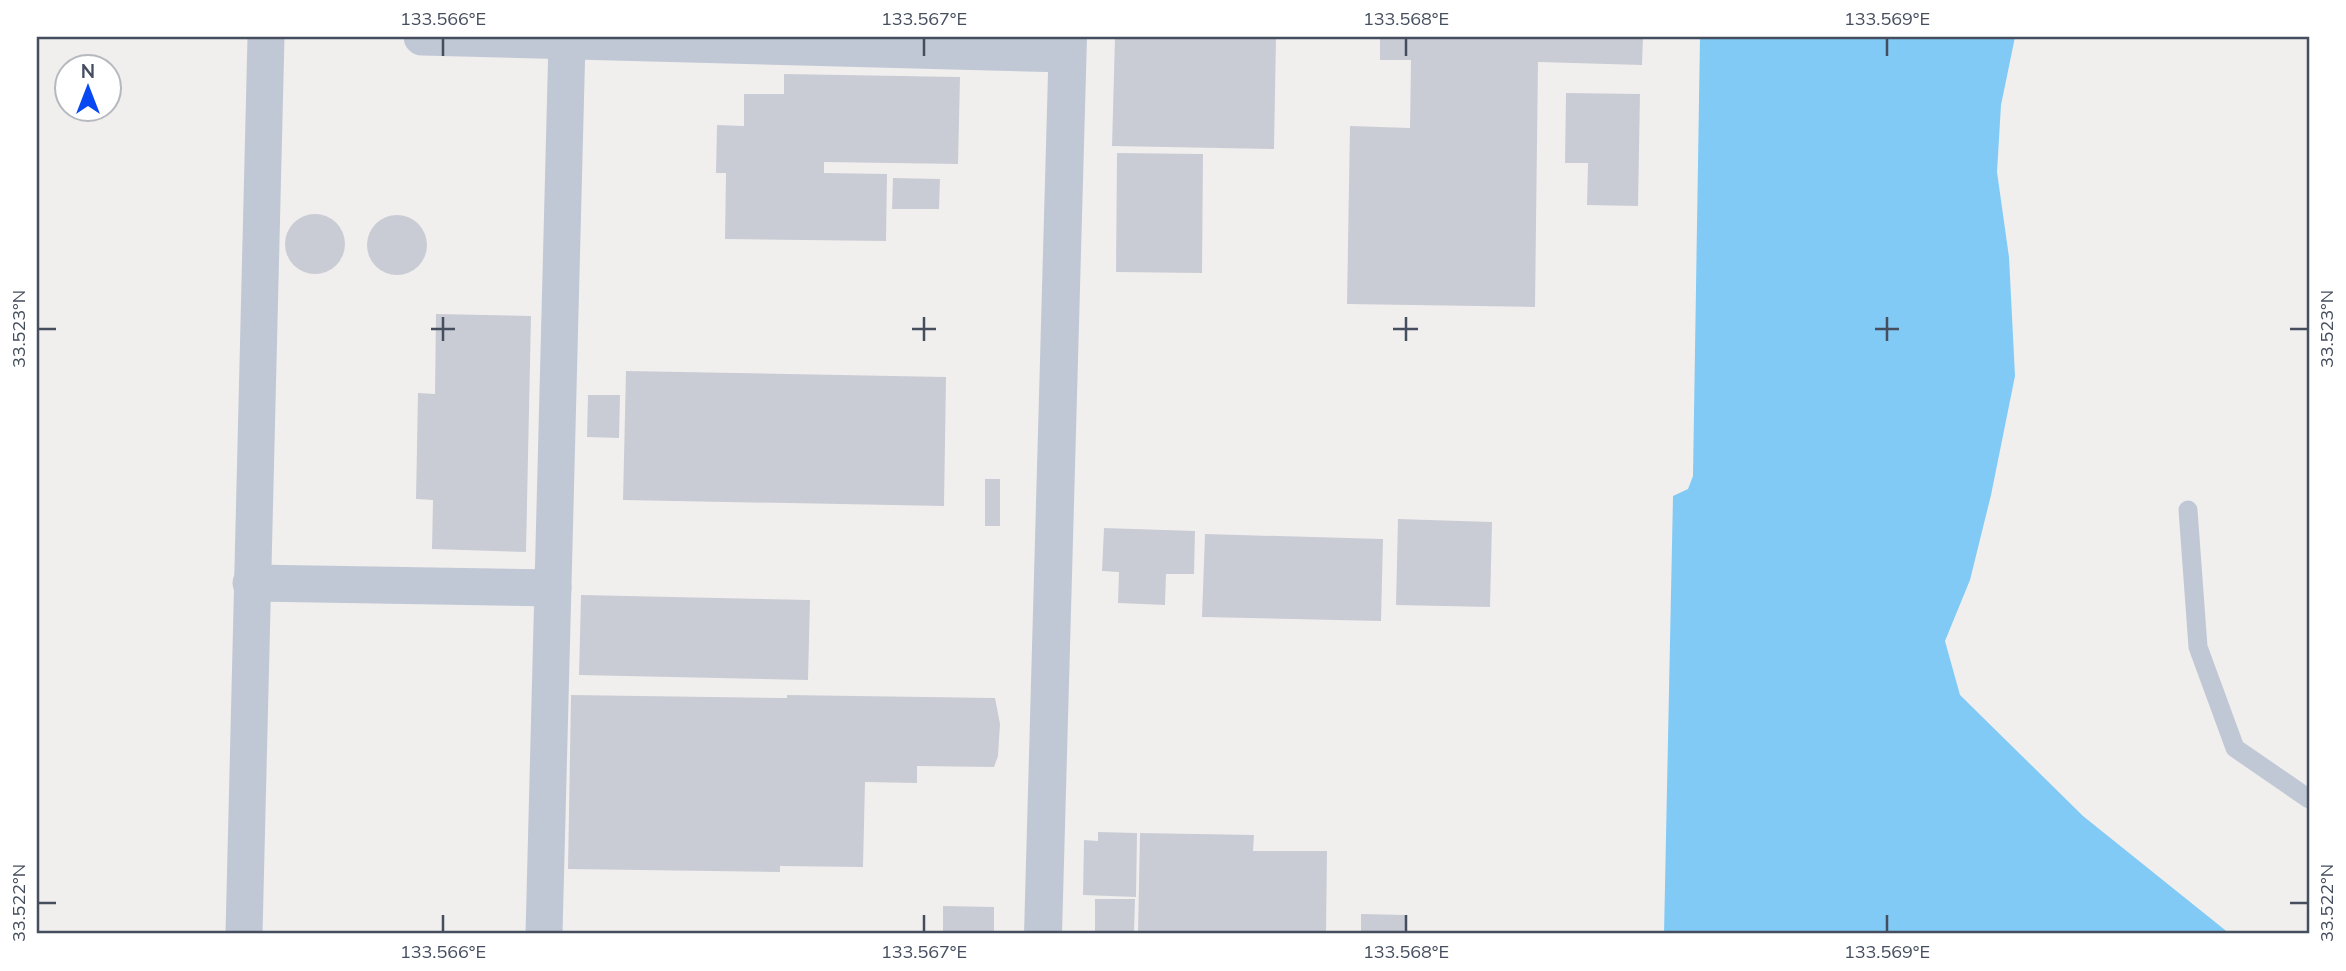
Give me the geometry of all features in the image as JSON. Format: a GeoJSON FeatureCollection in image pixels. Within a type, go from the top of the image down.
{"type":"FeatureCollection","features":[{"type":"Feature","properties":{"kind":"street"},"geometry":{"type":"LineString","coordinates":[[244,934],[266,37]]}},
{"type":"Feature","properties":{"kind":"street"},"geometry":{"type":"LineString","coordinates":[[422,37],[566,41],[1067,45],[1043,934]]}},
{"type":"Feature","properties":{"kind":"street"},"geometry":{"type":"LineString","coordinates":[[544,934],[566,41]]}},
{"type":"Feature","properties":{"kind":"street"},"geometry":{"type":"LineString","coordinates":[[251,583],[553,588]]}},
{"type":"Feature","properties":{"kind":"lane"},"geometry":{"type":"LineString","coordinates":[[2188,510],[2198,647],[2235,748],[2309,799]]}},
{"type":"Feature","properties":{"kind":"water"},"geometry":{"type":"Polygon","coordinates":[[[1700,37],[2015,37],[2001,105],[1997,172],[2009,257],[2015,376],[1991,495],[1970,580],[1945,641],[1960,695],[2083,816],[2230,934],[1664,934],[1673,496],[1688,489],[1693,476],[1700,37]]]}},
{"type":"Feature","properties":{"kind":"building"},"geometry":{"type":"Polygon","coordinates":[[[1115,37],[1276,37],[1274,149],[1112,146],[1115,37]]]}},
{"type":"Feature","properties":{"kind":"building"},"geometry":{"type":"Polygon","coordinates":[[[1380,37],[1643,37],[1642,65],[1538,62],[1535,307],[1347,304],[1350,126],[1410,128],[1411,60],[1380,60],[1380,37]]]}},
{"type":"Feature","properties":{"kind":"building"},"geometry":{"type":"Polygon","coordinates":[[[784,74],[960,77],[958,164],[824,162],[824,173],[887,174],[886,241],[725,239],[726,173],[716,173],[717,125],[744,126],[744,94],[784,94],[784,74]]]}},
{"type":"Feature","properties":{"kind":"building"},"geometry":{"type":"Polygon","coordinates":[[[1566,93],[1640,94],[1638,206],[1587,205],[1588,163],[1565,163],[1566,93]]]}},
{"type":"Feature","properties":{"kind":"building"},"geometry":{"type":"Polygon","coordinates":[[[1117,153],[1203,154],[1202,273],[1116,272],[1117,153]]]}},
{"type":"Feature","properties":{"kind":"building"},"geometry":{"type":"Polygon","coordinates":[[[893,178],[940,179],[939,209],[892,209],[893,178]]]}},
{"type":"Feature","properties":{"kind":"building"},"geometry":{"type":"Polygon","coordinates":[[[309,214],[321,214],[340,227],[345,244],[343,256],[332,269],[321,274],[309,274],[290,261],[285,250],[285,238],[298,219],[309,214]]]}},
{"type":"Feature","properties":{"kind":"building"},"geometry":{"type":"Polygon","coordinates":[[[391,215],[403,215],[422,228],[427,245],[425,257],[414,270],[403,275],[391,275],[372,262],[367,251],[367,239],[380,220],[391,215]]]}},
{"type":"Feature","properties":{"kind":"building"},"geometry":{"type":"Polygon","coordinates":[[[436,314],[531,316],[526,552],[432,549],[433,500],[416,499],[418,393],[435,394],[436,314]]]}},
{"type":"Feature","properties":{"kind":"building"},"geometry":{"type":"Polygon","coordinates":[[[626,371],[946,377],[944,506],[623,500],[626,371]]]}},
{"type":"Feature","properties":{"kind":"building"},"geometry":{"type":"Polygon","coordinates":[[[588,395],[620,395],[619,438],[587,437],[588,395]]]}},
{"type":"Feature","properties":{"kind":"building"},"geometry":{"type":"Polygon","coordinates":[[[985,479],[1000,479],[1000,526],[985,526],[985,479]]]}},
{"type":"Feature","properties":{"kind":"building"},"geometry":{"type":"Polygon","coordinates":[[[1398,519],[1492,522],[1490,607],[1396,605],[1398,519]]]}},
{"type":"Feature","properties":{"kind":"building"},"geometry":{"type":"Polygon","coordinates":[[[1104,528],[1195,531],[1194,574],[1166,574],[1165,605],[1118,603],[1119,572],[1102,571],[1104,528]]]}},
{"type":"Feature","properties":{"kind":"building"},"geometry":{"type":"Polygon","coordinates":[[[1205,534],[1383,539],[1381,621],[1202,617],[1205,534]]]}},
{"type":"Feature","properties":{"kind":"building"},"geometry":{"type":"Polygon","coordinates":[[[581,595],[810,600],[808,680],[579,675],[581,595]]]}},
{"type":"Feature","properties":{"kind":"building"},"geometry":{"type":"Polygon","coordinates":[[[571,695],[995,698],[1000,724],[998,756],[994,767],[917,766],[917,783],[865,782],[863,867],[780,866],[780,872],[568,869],[571,695]]]}},
{"type":"Feature","properties":{"kind":"building"},"geometry":{"type":"Polygon","coordinates":[[[1098,832],[1137,833],[1136,897],[1083,895],[1084,840],[1098,841],[1098,832]]]}},
{"type":"Feature","properties":{"kind":"building"},"geometry":{"type":"Polygon","coordinates":[[[1140,833],[1254,835],[1253,851],[1327,851],[1326,934],[1138,934],[1140,833]]]}},
{"type":"Feature","properties":{"kind":"building"},"geometry":{"type":"Polygon","coordinates":[[[1095,899],[1135,899],[1134,934],[1095,934],[1095,899]]]}},
{"type":"Feature","properties":{"kind":"building"},"geometry":{"type":"Polygon","coordinates":[[[943,906],[994,907],[994,934],[943,934],[943,906]]]}},
{"type":"Feature","properties":{"kind":"building"},"geometry":{"type":"Polygon","coordinates":[[[1361,914],[1406,915],[1406,934],[1361,934],[1361,914]]]}}]}
